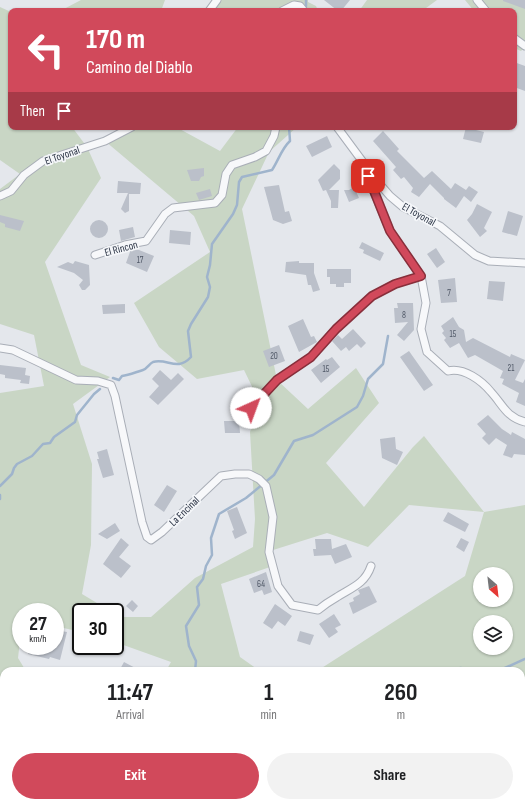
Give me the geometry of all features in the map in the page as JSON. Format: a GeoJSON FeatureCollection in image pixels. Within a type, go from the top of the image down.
{"type":"FeatureCollection","features":[{"type":"Feature","properties":{"kind":"street"},"geometry":{"type":"LineString","coordinates":[[477,0],[484,8]]}},
{"type":"Feature","properties":{"kind":"street"},"geometry":{"type":"LineString","coordinates":[[288,8],[294,5],[300,8]]}},
{"type":"Feature","properties":{"kind":"street","name":"El Toyonal"},"geometry":{"type":"LineString","coordinates":[[0,196],[11,191],[24,175],[43,161],[105,141],[126,130]]}},
{"type":"Feature","properties":{"kind":"street","name":"El Rincon"},"geometry":{"type":"LineString","coordinates":[[95,255],[125,245],[146,241],[165,214],[173,208],[215,203],[222,195],[226,174],[232,165],[256,157],[266,151],[275,130]]}},
{"type":"Feature","properties":{"kind":"street","name":"El Toyonal"},"geometry":{"type":"LineString","coordinates":[[339,130],[362,163],[390,196],[403,207],[440,226],[475,256],[489,261],[525,263]]}},
{"type":"Feature","properties":{"kind":"street"},"geometry":{"type":"LineString","coordinates":[[362,163],[390,231],[421,276],[426,303],[421,329],[427,352],[448,371],[460,371],[477,379],[491,392],[504,410],[518,420],[525,422]]}},
{"type":"Feature","properties":{"kind":"street"},"geometry":{"type":"LineString","coordinates":[[251,408],[277,380],[311,357],[336,329],[372,296],[395,284],[421,276]]}},
{"type":"Feature","properties":{"kind":"street","name":"La Encinal"},"geometry":{"type":"LineString","coordinates":[[0,348],[13,350],[76,380],[98,381],[110,385],[115,396],[142,522],[147,537],[151,540],[162,532],[221,476],[249,474],[259,479],[266,486],[273,517],[269,552],[278,586],[292,605],[318,610],[337,596],[358,586],[368,574],[371,566]]}},
{"type":"Feature","properties":{"kind":"green space"},"geometry":{"type":"Polygon","coordinates":[[[81,0],[165,0],[162,8],[66,8],[81,0]]]}},
{"type":"Feature","properties":{"kind":"green space"},"geometry":{"type":"Polygon","coordinates":[[[217,0],[308,0],[308,2],[316,6],[317,8],[211,8],[217,0]]]}},
{"type":"Feature","properties":{"kind":"green space"},"geometry":{"type":"Polygon","coordinates":[[[367,0],[437,0],[426,8],[361,8],[367,0]]]}},
{"type":"Feature","properties":{"kind":"green space"},"geometry":{"type":"Polygon","coordinates":[[[465,0],[525,0],[525,47],[521,51],[517,49],[517,8],[472,8],[465,0]]]}},
{"type":"Feature","properties":{"kind":"green space"},"geometry":{"type":"Polygon","coordinates":[[[0,7],[8,11],[8,130],[74,130],[87,147],[101,178],[45,262],[81,365],[110,377],[73,404],[92,464],[91,545],[82,594],[97,603],[72,603],[72,630],[64,628],[64,603],[12,603],[12,655],[18,655],[18,658],[24,667],[0,667],[0,393],[44,386],[34,335],[0,324],[0,189],[20,174],[0,160],[0,7]]]}},
{"type":"Feature","properties":{"kind":"green space"},"geometry":{"type":"Polygon","coordinates":[[[126,130],[182,130],[220,151],[236,130],[294,130],[269,152],[242,209],[277,380],[308,409],[356,368],[379,403],[326,463],[364,507],[413,447],[424,436],[484,512],[409,505],[368,547],[327,533],[270,551],[273,566],[221,584],[240,657],[254,667],[168,667],[171,662],[124,645],[124,617],[151,617],[195,578],[253,547],[255,519],[250,432],[259,401],[244,370],[197,379],[159,347],[134,303],[210,252],[194,216],[105,141],[126,130]]]}},
{"type":"Feature","properties":{"kind":"green space"},"geometry":{"type":"Polygon","coordinates":[[[525,505],[525,667],[323,667],[465,576],[484,512],[525,505]]]}},
{"type":"Feature","properties":{"kind":"building"},"geometry":{"type":"Polygon","coordinates":[[[324,0],[350,0],[343,8],[334,8],[324,0]]]}},
{"type":"Feature","properties":{"kind":"building"},"geometry":{"type":"Polygon","coordinates":[[[525,0],[525,9],[503,1],[525,0]]]}},
{"type":"Feature","properties":{"kind":"building"},"geometry":{"type":"Polygon","coordinates":[[[517,63],[525,66],[525,91],[517,88],[517,63]]]}},
{"type":"Feature","properties":{"kind":"building"},"geometry":{"type":"Polygon","coordinates":[[[465,130],[484,132],[481,143],[463,139],[465,130]]]}},
{"type":"Feature","properties":{"kind":"building"},"geometry":{"type":"Polygon","coordinates":[[[383,131],[399,149],[397,151],[424,178],[432,171],[451,189],[455,183],[466,190],[469,186],[478,192],[471,202],[464,196],[456,208],[444,199],[430,184],[419,197],[411,192],[413,188],[404,177],[401,179],[393,170],[396,167],[373,141],[383,131]]]}},
{"type":"Feature","properties":{"kind":"building"},"geometry":{"type":"Polygon","coordinates":[[[327,136],[332,147],[312,157],[306,146],[327,136]]]}},
{"type":"Feature","properties":{"kind":"building"},"geometry":{"type":"Polygon","coordinates":[[[334,164],[340,170],[340,179],[329,190],[339,190],[338,208],[331,208],[331,201],[326,190],[323,191],[318,180],[334,164]]]}},
{"type":"Feature","properties":{"kind":"building"},"geometry":{"type":"Polygon","coordinates":[[[204,168],[204,176],[201,177],[199,181],[191,181],[187,170],[204,168]]]}},
{"type":"Feature","properties":{"kind":"building"},"geometry":{"type":"Polygon","coordinates":[[[118,181],[141,183],[140,194],[129,194],[129,211],[125,213],[121,209],[128,193],[117,193],[118,181]]]}},
{"type":"Feature","properties":{"kind":"building"},"geometry":{"type":"Polygon","coordinates":[[[279,185],[285,212],[289,211],[292,221],[283,224],[273,220],[264,187],[279,185]]]}},
{"type":"Feature","properties":{"kind":"building"},"geometry":{"type":"Polygon","coordinates":[[[354,187],[359,198],[349,202],[344,190],[349,190],[354,187]]]}},
{"type":"Feature","properties":{"kind":"building"},"geometry":{"type":"Polygon","coordinates":[[[210,189],[212,196],[199,200],[196,193],[210,189]]]}},
{"type":"Feature","properties":{"kind":"building"},"geometry":{"type":"Polygon","coordinates":[[[477,204],[492,212],[484,228],[487,231],[480,237],[467,220],[477,204]]]}},
{"type":"Feature","properties":{"kind":"building"},"geometry":{"type":"Polygon","coordinates":[[[508,211],[523,216],[517,236],[502,232],[508,211]]]}},
{"type":"Feature","properties":{"kind":"building"},"geometry":{"type":"Polygon","coordinates":[[[0,215],[24,221],[20,231],[5,227],[5,224],[0,222],[0,215]]]}},
{"type":"Feature","properties":{"kind":"building"},"geometry":{"type":"Polygon","coordinates":[[[95,220],[103,220],[108,225],[106,236],[103,238],[95,238],[90,233],[90,225],[95,220]]]}},
{"type":"Feature","properties":{"kind":"building"},"geometry":{"type":"Polygon","coordinates":[[[133,227],[135,237],[121,241],[119,230],[133,227]]]}},
{"type":"Feature","properties":{"kind":"building"},"geometry":{"type":"Polygon","coordinates":[[[170,230],[191,232],[190,245],[169,243],[170,230]]]}},
{"type":"Feature","properties":{"kind":"building"},"geometry":{"type":"Polygon","coordinates":[[[362,242],[384,253],[380,261],[363,253],[364,250],[359,248],[362,242]]]}},
{"type":"Feature","properties":{"kind":"building"},"geometry":{"type":"Polygon","coordinates":[[[134,248],[154,256],[147,272],[126,263],[131,249],[134,248]]]}},
{"type":"Feature","properties":{"kind":"building"},"geometry":{"type":"Polygon","coordinates":[[[436,248],[445,262],[437,268],[427,254],[436,248]]]}},
{"type":"Feature","properties":{"kind":"building"},"geometry":{"type":"Polygon","coordinates":[[[75,261],[89,265],[90,285],[85,290],[82,290],[79,285],[83,280],[74,273],[57,267],[68,262],[73,264],[75,261]]]}},
{"type":"Feature","properties":{"kind":"building"},"geometry":{"type":"Polygon","coordinates":[[[299,261],[299,263],[314,263],[314,273],[320,290],[313,292],[311,285],[308,285],[306,275],[285,272],[286,262],[299,261]]]}},
{"type":"Feature","properties":{"kind":"building"},"geometry":{"type":"Polygon","coordinates":[[[327,269],[351,269],[351,283],[344,283],[344,287],[336,287],[336,284],[330,284],[330,277],[327,277],[327,269]]]}},
{"type":"Feature","properties":{"kind":"building"},"geometry":{"type":"Polygon","coordinates":[[[455,278],[457,302],[441,303],[438,280],[455,278]]]}},
{"type":"Feature","properties":{"kind":"building"},"geometry":{"type":"Polygon","coordinates":[[[489,281],[505,282],[503,301],[487,299],[489,281]]]}},
{"type":"Feature","properties":{"kind":"building"},"geometry":{"type":"Polygon","coordinates":[[[397,303],[413,303],[414,330],[404,341],[397,335],[408,322],[395,323],[394,308],[398,308],[397,303]]]}},
{"type":"Feature","properties":{"kind":"building"},"geometry":{"type":"Polygon","coordinates":[[[125,304],[125,313],[103,314],[102,305],[125,304]]]}},
{"type":"Feature","properties":{"kind":"building"},"geometry":{"type":"Polygon","coordinates":[[[453,317],[459,327],[464,330],[466,342],[473,338],[510,357],[511,354],[525,360],[515,380],[523,383],[525,379],[525,406],[516,402],[519,393],[502,384],[504,379],[500,378],[503,371],[475,355],[468,358],[459,343],[450,348],[444,340],[446,338],[442,333],[444,331],[441,326],[453,317]]]}},
{"type":"Feature","properties":{"kind":"building"},"geometry":{"type":"Polygon","coordinates":[[[303,319],[311,337],[314,336],[317,342],[299,352],[288,326],[303,319]]]}},
{"type":"Feature","properties":{"kind":"building"},"geometry":{"type":"Polygon","coordinates":[[[353,329],[366,343],[361,348],[357,344],[349,351],[346,347],[341,351],[332,341],[338,335],[342,339],[353,329]]]}},
{"type":"Feature","properties":{"kind":"building"},"geometry":{"type":"Polygon","coordinates":[[[279,345],[285,361],[269,367],[263,351],[279,345]]]}},
{"type":"Feature","properties":{"kind":"building"},"geometry":{"type":"Polygon","coordinates":[[[409,351],[433,385],[424,391],[400,357],[409,351]]]}},
{"type":"Feature","properties":{"kind":"building"},"geometry":{"type":"Polygon","coordinates":[[[332,357],[340,367],[321,383],[311,370],[326,359],[327,360],[332,357]]]}},
{"type":"Feature","properties":{"kind":"building"},"geometry":{"type":"Polygon","coordinates":[[[0,365],[26,368],[25,375],[30,376],[29,384],[20,383],[21,380],[5,378],[5,375],[0,374],[0,365]]]}},
{"type":"Feature","properties":{"kind":"building"},"geometry":{"type":"Polygon","coordinates":[[[160,370],[171,380],[178,373],[184,379],[158,405],[149,397],[159,386],[152,379],[160,370]]]}},
{"type":"Feature","properties":{"kind":"building"},"geometry":{"type":"Polygon","coordinates":[[[488,415],[502,429],[511,435],[512,432],[525,439],[525,455],[514,454],[512,458],[503,455],[507,445],[496,438],[489,445],[482,438],[486,434],[477,424],[488,415]]]}},
{"type":"Feature","properties":{"kind":"building"},"geometry":{"type":"Polygon","coordinates":[[[224,421],[239,421],[240,433],[225,433],[224,421]]]}},
{"type":"Feature","properties":{"kind":"building"},"geometry":{"type":"Polygon","coordinates":[[[395,437],[396,449],[403,452],[397,465],[382,458],[380,439],[395,437]]]}},
{"type":"Feature","properties":{"kind":"building"},"geometry":{"type":"Polygon","coordinates":[[[107,449],[114,475],[103,478],[97,459],[99,459],[97,452],[107,449]]]}},
{"type":"Feature","properties":{"kind":"building"},"geometry":{"type":"Polygon","coordinates":[[[167,485],[177,491],[164,512],[154,505],[167,485]]]}},
{"type":"Feature","properties":{"kind":"building"},"geometry":{"type":"Polygon","coordinates":[[[237,507],[247,533],[235,539],[232,531],[234,530],[227,511],[237,507]]]}},
{"type":"Feature","properties":{"kind":"building"},"geometry":{"type":"Polygon","coordinates":[[[448,512],[469,524],[465,532],[443,521],[448,512]]]}},
{"type":"Feature","properties":{"kind":"building"},"geometry":{"type":"Polygon","coordinates":[[[115,523],[120,531],[107,539],[98,534],[115,523]]]}},
{"type":"Feature","properties":{"kind":"building"},"geometry":{"type":"Polygon","coordinates":[[[121,538],[129,545],[119,557],[131,566],[121,578],[103,564],[121,538]]]}},
{"type":"Feature","properties":{"kind":"building"},"geometry":{"type":"Polygon","coordinates":[[[461,538],[469,542],[464,552],[456,547],[461,538]]]}},
{"type":"Feature","properties":{"kind":"building"},"geometry":{"type":"Polygon","coordinates":[[[315,539],[331,539],[332,549],[346,544],[352,557],[335,564],[331,555],[314,556],[313,549],[316,549],[315,539]]]}},
{"type":"Feature","properties":{"kind":"building"},"geometry":{"type":"Polygon","coordinates":[[[266,572],[272,592],[264,595],[262,590],[254,593],[249,579],[266,572]]]}},
{"type":"Feature","properties":{"kind":"building"},"geometry":{"type":"Polygon","coordinates":[[[369,586],[377,602],[353,614],[349,603],[354,601],[353,598],[360,594],[358,590],[369,586]]]}},
{"type":"Feature","properties":{"kind":"building"},"geometry":{"type":"Polygon","coordinates":[[[132,600],[138,606],[133,612],[126,606],[132,600]]]}},
{"type":"Feature","properties":{"kind":"building"},"geometry":{"type":"Polygon","coordinates":[[[275,604],[292,616],[285,626],[278,621],[272,629],[263,623],[275,604]]]}},
{"type":"Feature","properties":{"kind":"building"},"geometry":{"type":"Polygon","coordinates":[[[334,614],[341,625],[335,628],[338,632],[329,638],[319,624],[334,614]]]}},
{"type":"Feature","properties":{"kind":"building"},"geometry":{"type":"Polygon","coordinates":[[[300,631],[314,635],[310,645],[297,641],[300,631]]]}},
{"type":"Feature","properties":{"kind":"building"},"geometry":{"type":"Polygon","coordinates":[[[64,632],[67,632],[64,644],[64,632]]]}},
{"type":"Feature","properties":{"kind":"building"},"geometry":{"type":"Polygon","coordinates":[[[32,655],[61,655],[60,660],[50,657],[49,659],[32,655]]]}},
{"type":"Feature","properties":{"kind":"building"},"geometry":{"type":"Polygon","coordinates":[[[124,662],[133,667],[121,667],[124,662]]]}},
{"type":"Feature","properties":{"kind":"waterway"},"geometry":{"type":"LineString","coordinates":[[305,8],[306,0]]}},
{"type":"Feature","properties":{"kind":"waterway"},"geometry":{"type":"LineString","coordinates":[[113,378],[119,380],[122,376],[144,369],[153,362],[158,361],[181,364],[191,357],[188,331],[208,297],[210,287],[207,277],[212,244],[233,214],[237,205],[239,182],[242,177],[272,170],[282,151],[290,141],[289,130]]}},
{"type":"Feature","properties":{"kind":"waterway"},"geometry":{"type":"LineString","coordinates":[[195,667],[196,661],[189,646],[186,626],[199,605],[197,587],[203,579],[206,566],[212,555],[211,538],[219,514],[246,498],[274,475],[294,441],[313,435],[357,407],[363,396],[368,379],[383,364],[388,336]]}},
{"type":"Feature","properties":{"kind":"waterway"},"geometry":{"type":"LineString","coordinates":[[0,486],[12,474],[17,464],[32,456],[43,444],[50,443],[54,437],[75,422],[77,415],[100,389]]}},
{"type":"Feature","properties":{"kind":"waterway"},"geometry":{"type":"LineString","coordinates":[[507,667],[525,659]]}},
{"type":"Feature","properties":{"kind":"route"},"geometry":{"type":"LineString","coordinates":[[251,408],[277,380],[311,357],[336,329],[372,296],[395,284],[421,276],[390,231],[368,176]]}}]}
